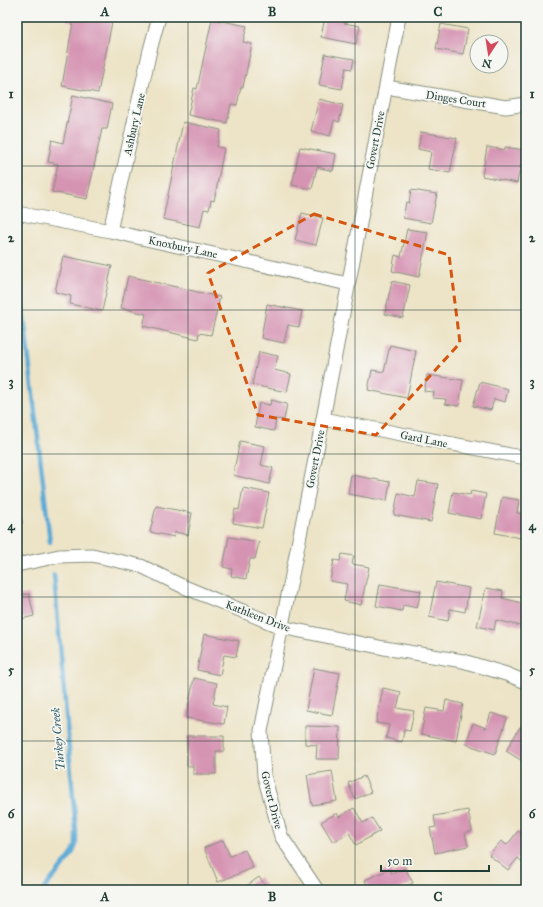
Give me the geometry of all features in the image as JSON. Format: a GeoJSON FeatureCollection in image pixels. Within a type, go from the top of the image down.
{"type":"FeatureCollection","features":[{"type":"Feature","properties":{"kind":"street","name":"Ashbury Lane"},"geometry":{"type":"LineString","coordinates":[[110,231],[150,50],[159,17]]}},
{"type":"Feature","properties":{"kind":"street","name":"Govert Drive"},"geometry":{"type":"LineString","coordinates":[[317,890],[281,836],[264,776],[261,731],[323,419],[399,17]]}},
{"type":"Feature","properties":{"kind":"street","name":"Dinges Court"},"geometry":{"type":"LineString","coordinates":[[386,87],[506,107],[526,104]]}},
{"type":"Feature","properties":{"kind":"street","name":"Knoxbury Lane"},"geometry":{"type":"LineString","coordinates":[[17,213],[110,231],[348,284]]}},
{"type":"Feature","properties":{"kind":"street","name":"Gard Lane"},"geometry":{"type":"LineString","coordinates":[[323,419],[526,458]]}},
{"type":"Feature","properties":{"kind":"street","name":"Kathleen Drive"},"geometry":{"type":"LineString","coordinates":[[17,566],[59,556],[92,555],[141,566],[182,586],[281,627],[463,662],[506,674],[526,682]]}},
{"type":"Feature","properties":{"kind":"highlighted area"},"geometry":{"type":"Polygon","coordinates":[[[314,214],[449,255],[460,343],[376,435],[258,415],[208,273],[314,214]]]}},
{"type":"Feature","properties":{"kind":"building"},"geometry":{"type":"Polygon","coordinates":[[[68,17],[113,17],[98,93],[62,86],[73,22],[67,21],[68,17]]]}},
{"type":"Feature","properties":{"kind":"building"},"geometry":{"type":"Polygon","coordinates":[[[325,17],[345,17],[344,23],[360,26],[356,44],[321,37],[325,17]]]}},
{"type":"Feature","properties":{"kind":"building"},"geometry":{"type":"Polygon","coordinates":[[[212,19],[247,26],[243,42],[252,44],[243,87],[241,87],[237,105],[231,104],[227,123],[188,115],[194,88],[197,89],[212,19]]]}},
{"type":"Feature","properties":{"kind":"building"},"geometry":{"type":"Polygon","coordinates":[[[441,24],[468,29],[463,54],[436,49],[441,24]]]}},
{"type":"Feature","properties":{"kind":"building"},"geometry":{"type":"Polygon","coordinates":[[[325,54],[354,59],[352,69],[346,68],[342,89],[319,85],[325,54]]]}},
{"type":"Feature","properties":{"kind":"building"},"geometry":{"type":"Polygon","coordinates":[[[73,95],[112,104],[107,129],[102,129],[87,199],[52,192],[58,164],[48,162],[52,140],[63,143],[73,95]]]}},
{"type":"Feature","properties":{"kind":"building"},"geometry":{"type":"Polygon","coordinates":[[[319,99],[343,105],[339,122],[334,120],[330,136],[311,131],[319,99]]]}},
{"type":"Feature","properties":{"kind":"building"},"geometry":{"type":"Polygon","coordinates":[[[183,122],[221,130],[217,147],[224,148],[214,201],[211,200],[209,210],[204,209],[200,227],[163,219],[183,122]]]}},
{"type":"Feature","properties":{"kind":"building"},"geometry":{"type":"Polygon","coordinates":[[[421,132],[457,138],[450,173],[428,169],[431,152],[418,149],[421,132]]]}},
{"type":"Feature","properties":{"kind":"building"},"geometry":{"type":"Polygon","coordinates":[[[300,147],[336,154],[333,171],[317,167],[312,189],[292,185],[300,147]]]}},
{"type":"Feature","properties":{"kind":"building"},"geometry":{"type":"Polygon","coordinates":[[[487,147],[505,150],[505,147],[524,150],[517,183],[482,176],[487,147]]]}},
{"type":"Feature","properties":{"kind":"building"},"geometry":{"type":"Polygon","coordinates":[[[411,190],[437,194],[431,223],[403,218],[406,202],[409,203],[411,190]]]}},
{"type":"Feature","properties":{"kind":"building"},"geometry":{"type":"Polygon","coordinates":[[[302,213],[323,218],[316,245],[295,240],[302,213]]]}},
{"type":"Feature","properties":{"kind":"building"},"geometry":{"type":"Polygon","coordinates":[[[407,229],[428,232],[419,277],[392,271],[395,255],[401,257],[407,229]]]}},
{"type":"Feature","properties":{"kind":"building"},"geometry":{"type":"Polygon","coordinates":[[[63,256],[112,266],[102,311],[70,304],[71,296],[55,292],[63,256]]]}},
{"type":"Feature","properties":{"kind":"building"},"geometry":{"type":"Polygon","coordinates":[[[128,276],[220,297],[211,335],[199,333],[198,339],[143,326],[146,314],[121,308],[128,276]]]}},
{"type":"Feature","properties":{"kind":"building"},"geometry":{"type":"Polygon","coordinates":[[[392,281],[410,285],[403,318],[385,314],[392,281]]]}},
{"type":"Feature","properties":{"kind":"building"},"geometry":{"type":"Polygon","coordinates":[[[267,304],[302,311],[299,327],[288,325],[284,343],[261,338],[267,304]]]}},
{"type":"Feature","properties":{"kind":"building"},"geometry":{"type":"Polygon","coordinates":[[[390,345],[416,351],[407,398],[368,390],[372,370],[384,372],[390,345]]]}},
{"type":"Feature","properties":{"kind":"building"},"geometry":{"type":"Polygon","coordinates":[[[259,352],[278,356],[274,370],[291,374],[287,392],[252,385],[259,352]]]}},
{"type":"Feature","properties":{"kind":"building"},"geometry":{"type":"Polygon","coordinates":[[[427,375],[463,380],[459,406],[445,404],[446,399],[433,398],[434,392],[424,391],[427,375]]]}},
{"type":"Feature","properties":{"kind":"building"},"geometry":{"type":"Polygon","coordinates":[[[480,382],[508,389],[505,402],[494,399],[491,410],[473,406],[480,382]]]}},
{"type":"Feature","properties":{"kind":"building"},"geometry":{"type":"Polygon","coordinates":[[[271,400],[287,404],[284,420],[276,419],[274,431],[255,427],[259,403],[270,405],[271,400]]]}},
{"type":"Feature","properties":{"kind":"building"},"geometry":{"type":"Polygon","coordinates":[[[240,441],[265,446],[261,465],[273,468],[269,484],[233,475],[240,441]]]}},
{"type":"Feature","properties":{"kind":"building"},"geometry":{"type":"Polygon","coordinates":[[[351,475],[390,482],[387,501],[348,494],[351,475]]]}},
{"type":"Feature","properties":{"kind":"building"},"geometry":{"type":"Polygon","coordinates":[[[418,481],[438,484],[431,522],[394,515],[398,493],[415,497],[418,481]]]}},
{"type":"Feature","properties":{"kind":"building"},"geometry":{"type":"Polygon","coordinates":[[[243,488],[269,493],[262,528],[233,523],[235,509],[239,510],[243,488]]]}},
{"type":"Feature","properties":{"kind":"building"},"geometry":{"type":"Polygon","coordinates":[[[471,491],[486,494],[481,519],[449,513],[453,492],[470,495],[471,491]]]}},
{"type":"Feature","properties":{"kind":"building"},"geometry":{"type":"Polygon","coordinates":[[[502,497],[519,500],[517,513],[526,514],[526,539],[495,533],[502,497]]]}},
{"type":"Feature","properties":{"kind":"building"},"geometry":{"type":"Polygon","coordinates":[[[17,504],[22,523],[17,524],[17,504]]]}},
{"type":"Feature","properties":{"kind":"building"},"geometry":{"type":"Polygon","coordinates":[[[156,506],[192,513],[188,535],[175,532],[174,537],[150,532],[156,506]]]}},
{"type":"Feature","properties":{"kind":"building"},"geometry":{"type":"Polygon","coordinates":[[[229,537],[259,542],[255,559],[250,559],[246,579],[231,576],[232,569],[223,567],[229,537]]]}},
{"type":"Feature","properties":{"kind":"building"},"geometry":{"type":"Polygon","coordinates":[[[342,554],[354,556],[352,564],[369,567],[361,605],[344,601],[347,584],[330,581],[334,560],[340,561],[342,554]]]}},
{"type":"Feature","properties":{"kind":"building"},"geometry":{"type":"Polygon","coordinates":[[[436,582],[469,588],[465,612],[450,609],[448,621],[429,617],[436,582]]]}},
{"type":"Feature","properties":{"kind":"building"},"geometry":{"type":"Polygon","coordinates":[[[380,584],[421,591],[417,608],[403,605],[402,611],[376,606],[380,584]]]}},
{"type":"Feature","properties":{"kind":"building"},"geometry":{"type":"Polygon","coordinates":[[[486,588],[503,591],[502,598],[526,604],[525,627],[496,620],[494,630],[477,626],[486,588]]]}},
{"type":"Feature","properties":{"kind":"building"},"geometry":{"type":"Polygon","coordinates":[[[29,594],[34,616],[17,620],[17,596],[29,594]]]}},
{"type":"Feature","properties":{"kind":"building"},"geometry":{"type":"Polygon","coordinates":[[[204,634],[239,641],[236,657],[224,655],[220,675],[197,670],[204,634]]]}},
{"type":"Feature","properties":{"kind":"building"},"geometry":{"type":"Polygon","coordinates":[[[17,648],[22,648],[22,657],[17,657],[17,648]]]}},
{"type":"Feature","properties":{"kind":"building"},"geometry":{"type":"Polygon","coordinates":[[[314,668],[340,673],[332,715],[306,710],[314,668]]]}},
{"type":"Feature","properties":{"kind":"building"},"geometry":{"type":"Polygon","coordinates":[[[194,678],[217,683],[213,704],[227,707],[224,724],[186,718],[194,678]]]}},
{"type":"Feature","properties":{"kind":"building"},"geometry":{"type":"Polygon","coordinates":[[[383,688],[401,692],[397,708],[414,711],[410,731],[404,730],[402,742],[386,738],[389,725],[376,723],[383,688]]]}},
{"type":"Feature","properties":{"kind":"building"},"geometry":{"type":"Polygon","coordinates":[[[17,690],[22,690],[21,699],[17,699],[17,690]]]}},
{"type":"Feature","properties":{"kind":"building"},"geometry":{"type":"Polygon","coordinates":[[[446,700],[463,704],[456,741],[421,734],[426,708],[444,711],[446,700]]]}},
{"type":"Feature","properties":{"kind":"building"},"geometry":{"type":"Polygon","coordinates":[[[491,713],[507,718],[495,754],[466,744],[473,723],[486,728],[491,713]]]}},
{"type":"Feature","properties":{"kind":"building"},"geometry":{"type":"Polygon","coordinates":[[[305,726],[340,727],[339,759],[316,759],[317,745],[305,744],[305,726]]]}},
{"type":"Feature","properties":{"kind":"building"},"geometry":{"type":"Polygon","coordinates":[[[520,727],[526,730],[526,760],[524,762],[506,751],[520,727]]]}},
{"type":"Feature","properties":{"kind":"building"},"geometry":{"type":"Polygon","coordinates":[[[187,736],[224,736],[224,751],[216,751],[216,774],[193,774],[193,766],[187,766],[187,736]]]}},
{"type":"Feature","properties":{"kind":"building"},"geometry":{"type":"Polygon","coordinates":[[[332,771],[337,801],[312,805],[307,775],[332,771]]]}},
{"type":"Feature","properties":{"kind":"building"},"geometry":{"type":"Polygon","coordinates":[[[364,776],[371,792],[355,799],[348,783],[364,776]]]}},
{"type":"Feature","properties":{"kind":"building"},"geometry":{"type":"Polygon","coordinates":[[[354,808],[363,823],[372,818],[380,831],[356,845],[349,833],[333,842],[321,822],[337,813],[339,817],[354,808]]]}},
{"type":"Feature","properties":{"kind":"building"},"geometry":{"type":"Polygon","coordinates":[[[468,810],[472,831],[465,833],[468,846],[435,853],[430,828],[436,827],[434,816],[468,810]]]}},
{"type":"Feature","properties":{"kind":"building"},"geometry":{"type":"Polygon","coordinates":[[[518,831],[526,837],[526,865],[518,858],[508,870],[489,855],[501,841],[507,845],[518,831]]]}},
{"type":"Feature","properties":{"kind":"building"},"geometry":{"type":"Polygon","coordinates":[[[223,840],[230,856],[245,850],[253,868],[218,882],[204,848],[223,840]]]}},
{"type":"Feature","properties":{"kind":"building"},"geometry":{"type":"Polygon","coordinates":[[[405,868],[413,883],[398,890],[369,890],[365,880],[390,869],[392,874],[405,868]]]}},
{"type":"Feature","properties":{"kind":"building"},"geometry":{"type":"Polygon","coordinates":[[[259,877],[269,890],[241,890],[259,877]]]}},
{"type":"Feature","properties":{"kind":"waterway","name":"Turkey Creek"},"geometry":{"type":"LineString","coordinates":[[17,271],[19,274],[50,542]]}},
{"type":"Feature","properties":{"kind":"waterway","name":"Turkey Creek"},"geometry":{"type":"LineString","coordinates":[[43,890],[71,856],[76,845],[54,575]]}}]}
